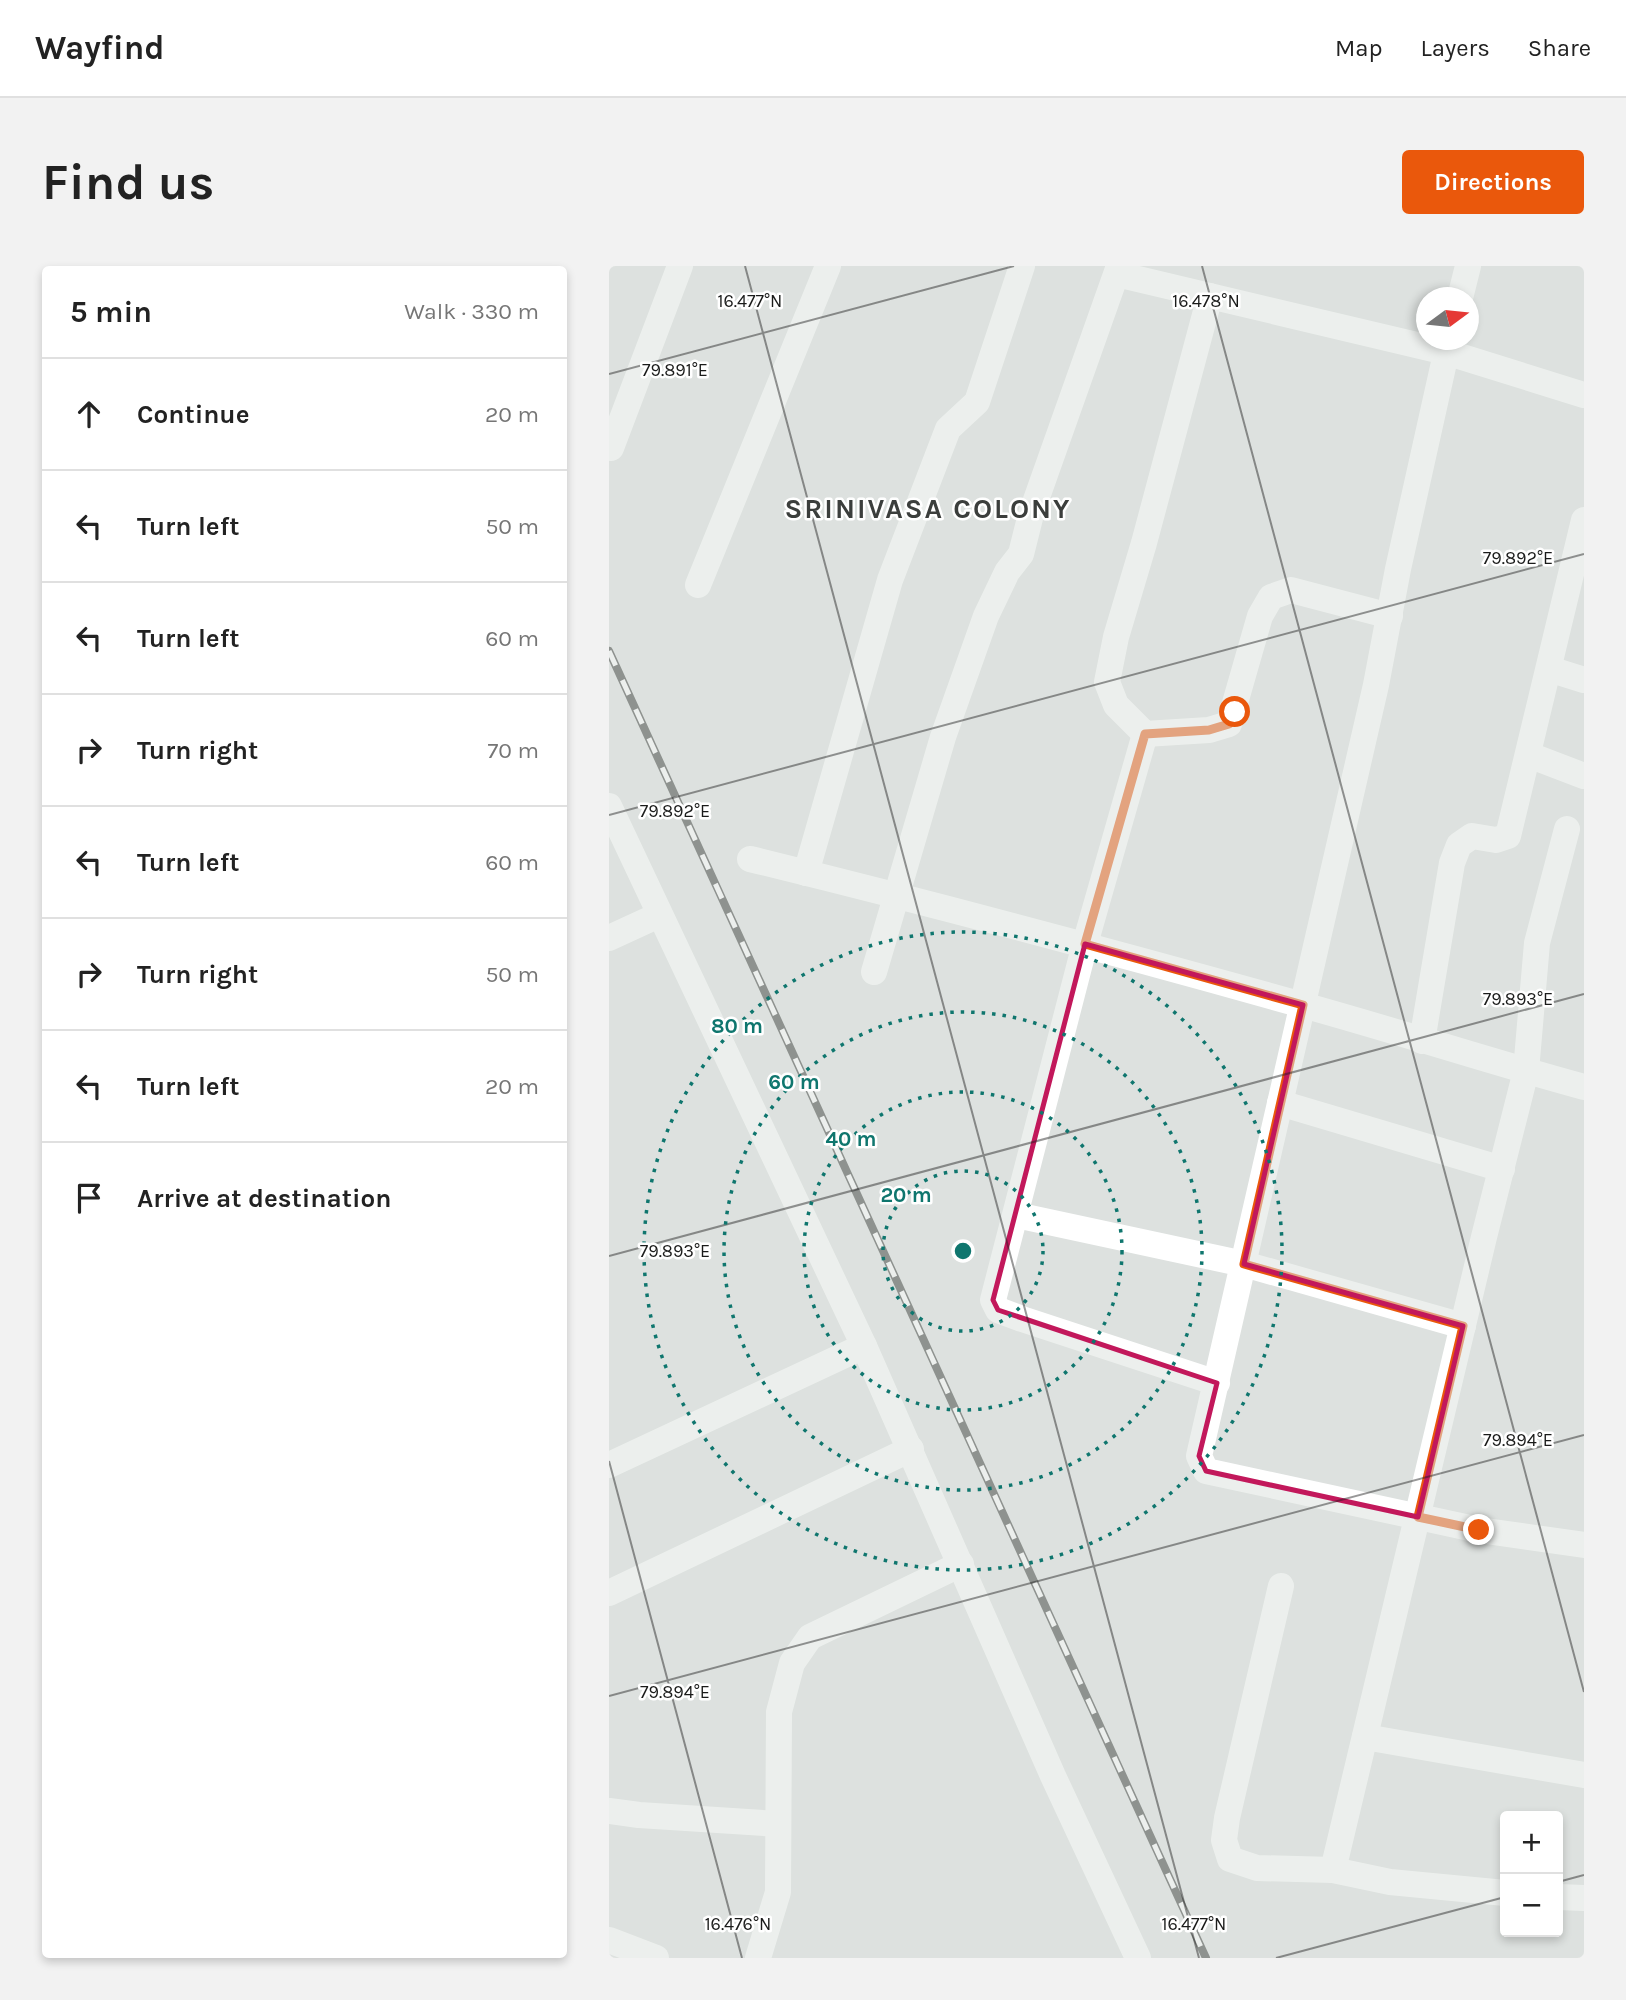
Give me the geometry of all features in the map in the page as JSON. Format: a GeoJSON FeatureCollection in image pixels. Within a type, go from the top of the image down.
{"type":"FeatureCollection","features":[{"type":"Feature","properties":{"kind":"street"},"geometry":{"type":"LineString","coordinates":[[611,448],[680,266]]}},
{"type":"Feature","properties":{"kind":"street"},"geometry":{"type":"LineString","coordinates":[[698,585],[828,266]]}},
{"type":"Feature","properties":{"kind":"street"},"geometry":{"type":"LineString","coordinates":[[807,873],[890,580],[948,429],[977,402],[1023,266]]}},
{"type":"Feature","properties":{"kind":"street"},"geometry":{"type":"LineString","coordinates":[[1462,287],[1468,266]]}},
{"type":"Feature","properties":{"kind":"street"},"geometry":{"type":"LineString","coordinates":[[874,972],[943,737],[986,616],[1007,572],[1021,554],[1031,514],[1118,270],[1210,296],[1416,339]]}},
{"type":"Feature","properties":{"kind":"street"},"geometry":{"type":"LineString","coordinates":[[1210,296],[1116,637],[1107,682],[1117,705],[1145,734],[1209,730],[1229,724],[1235,712],[1260,616],[1271,597],[1291,590],[1390,616]]}},
{"type":"Feature","properties":{"kind":"street"},"geometry":{"type":"LineString","coordinates":[[1446,350],[1376,685],[1199,1456],[1206,1471],[1479,1530],[1584,1545]]}},
{"type":"Feature","properties":{"kind":"street"},"geometry":{"type":"LineString","coordinates":[[1458,350],[1584,395]]}},
{"type":"Feature","properties":{"kind":"street"},"geometry":{"type":"LineString","coordinates":[[1422,1041],[1452,863],[1459,845],[1472,836],[1496,840],[1508,836],[1584,520]]}},
{"type":"Feature","properties":{"kind":"street"},"geometry":{"type":"LineString","coordinates":[[1549,669],[1584,680]]}},
{"type":"Feature","properties":{"kind":"street"},"geometry":{"type":"LineString","coordinates":[[1145,734],[1085,944],[993,1300],[998,1310],[1217,1383]]}},
{"type":"Feature","properties":{"kind":"street"},"geometry":{"type":"LineString","coordinates":[[1529,755],[1584,776]]}},
{"type":"Feature","properties":{"kind":"street"},"geometry":{"type":"LineString","coordinates":[[609,806],[864,1346],[1052,1776],[1138,1958]]}},
{"type":"Feature","properties":{"kind":"street"},"geometry":{"type":"LineString","coordinates":[[1333,1870],[1526,1072],[1537,943],[1567,829]]}},
{"type":"Feature","properties":{"kind":"street"},"geometry":{"type":"LineString","coordinates":[[750,859],[1085,944],[1584,1087]]}},
{"type":"Feature","properties":{"kind":"street"},"geometry":{"type":"LineString","coordinates":[[609,938],[659,915]]}},
{"type":"Feature","properties":{"kind":"street"},"geometry":{"type":"LineString","coordinates":[[1280,1103],[1502,1169]]}},
{"type":"Feature","properties":{"kind":"street"},"geometry":{"type":"LineString","coordinates":[[1016,1215],[1244,1264],[1463,1326]]}},
{"type":"Feature","properties":{"kind":"street"},"geometry":{"type":"LineString","coordinates":[[609,1465],[864,1346]]}},
{"type":"Feature","properties":{"kind":"street"},"geometry":{"type":"LineString","coordinates":[[609,1593],[911,1450]]}},
{"type":"Feature","properties":{"kind":"street"},"geometry":{"type":"LineString","coordinates":[[758,1958],[778,1892],[779,1712],[792,1663],[810,1637],[961,1564]]}},
{"type":"Feature","properties":{"kind":"street"},"geometry":{"type":"LineString","coordinates":[[1281,1586],[1227,1818],[1224,1840],[1230,1858],[1257,1868],[1333,1870],[1390,1882],[1500,1893]]}},
{"type":"Feature","properties":{"kind":"street"},"geometry":{"type":"LineString","coordinates":[[1365,1737],[1584,1775]]}},
{"type":"Feature","properties":{"kind":"street"},"geometry":{"type":"LineString","coordinates":[[609,1811],[778,1824]]}},
{"type":"Feature","properties":{"kind":"street"},"geometry":{"type":"LineString","coordinates":[[1563,1896],[1584,1898]]}},
{"type":"Feature","properties":{"kind":"street"},"geometry":{"type":"LineString","coordinates":[[609,1940],[656,1958]]}},
{"type":"Feature","properties":{"kind":"highlighted area"},"geometry":{"type":"Polygon","coordinates":[[[1085,944],[1303,1005],[1244,1264],[1463,1326],[1418,1517],[1206,1471],[1199,1456],[1217,1383],[998,1310],[993,1300],[1085,944]]]}},
{"type":"Feature","properties":{"kind":"railway"},"geometry":{"type":"LineString","coordinates":[[609,651],[1206,1958]]}},
{"type":"Feature","properties":{"kind":"district","name":"SRINIVASA COLONY"},"geometry":{"type":"Point","coordinates":[928,508]}},
{"type":"Feature","properties":{"kind":"route"},"geometry":{"type":"LineString","coordinates":[[1235,712],[1229,724],[1209,730],[1145,734],[1085,944],[1303,1005],[1244,1264],[1463,1326],[1418,1517],[1479,1530]]}}]}
